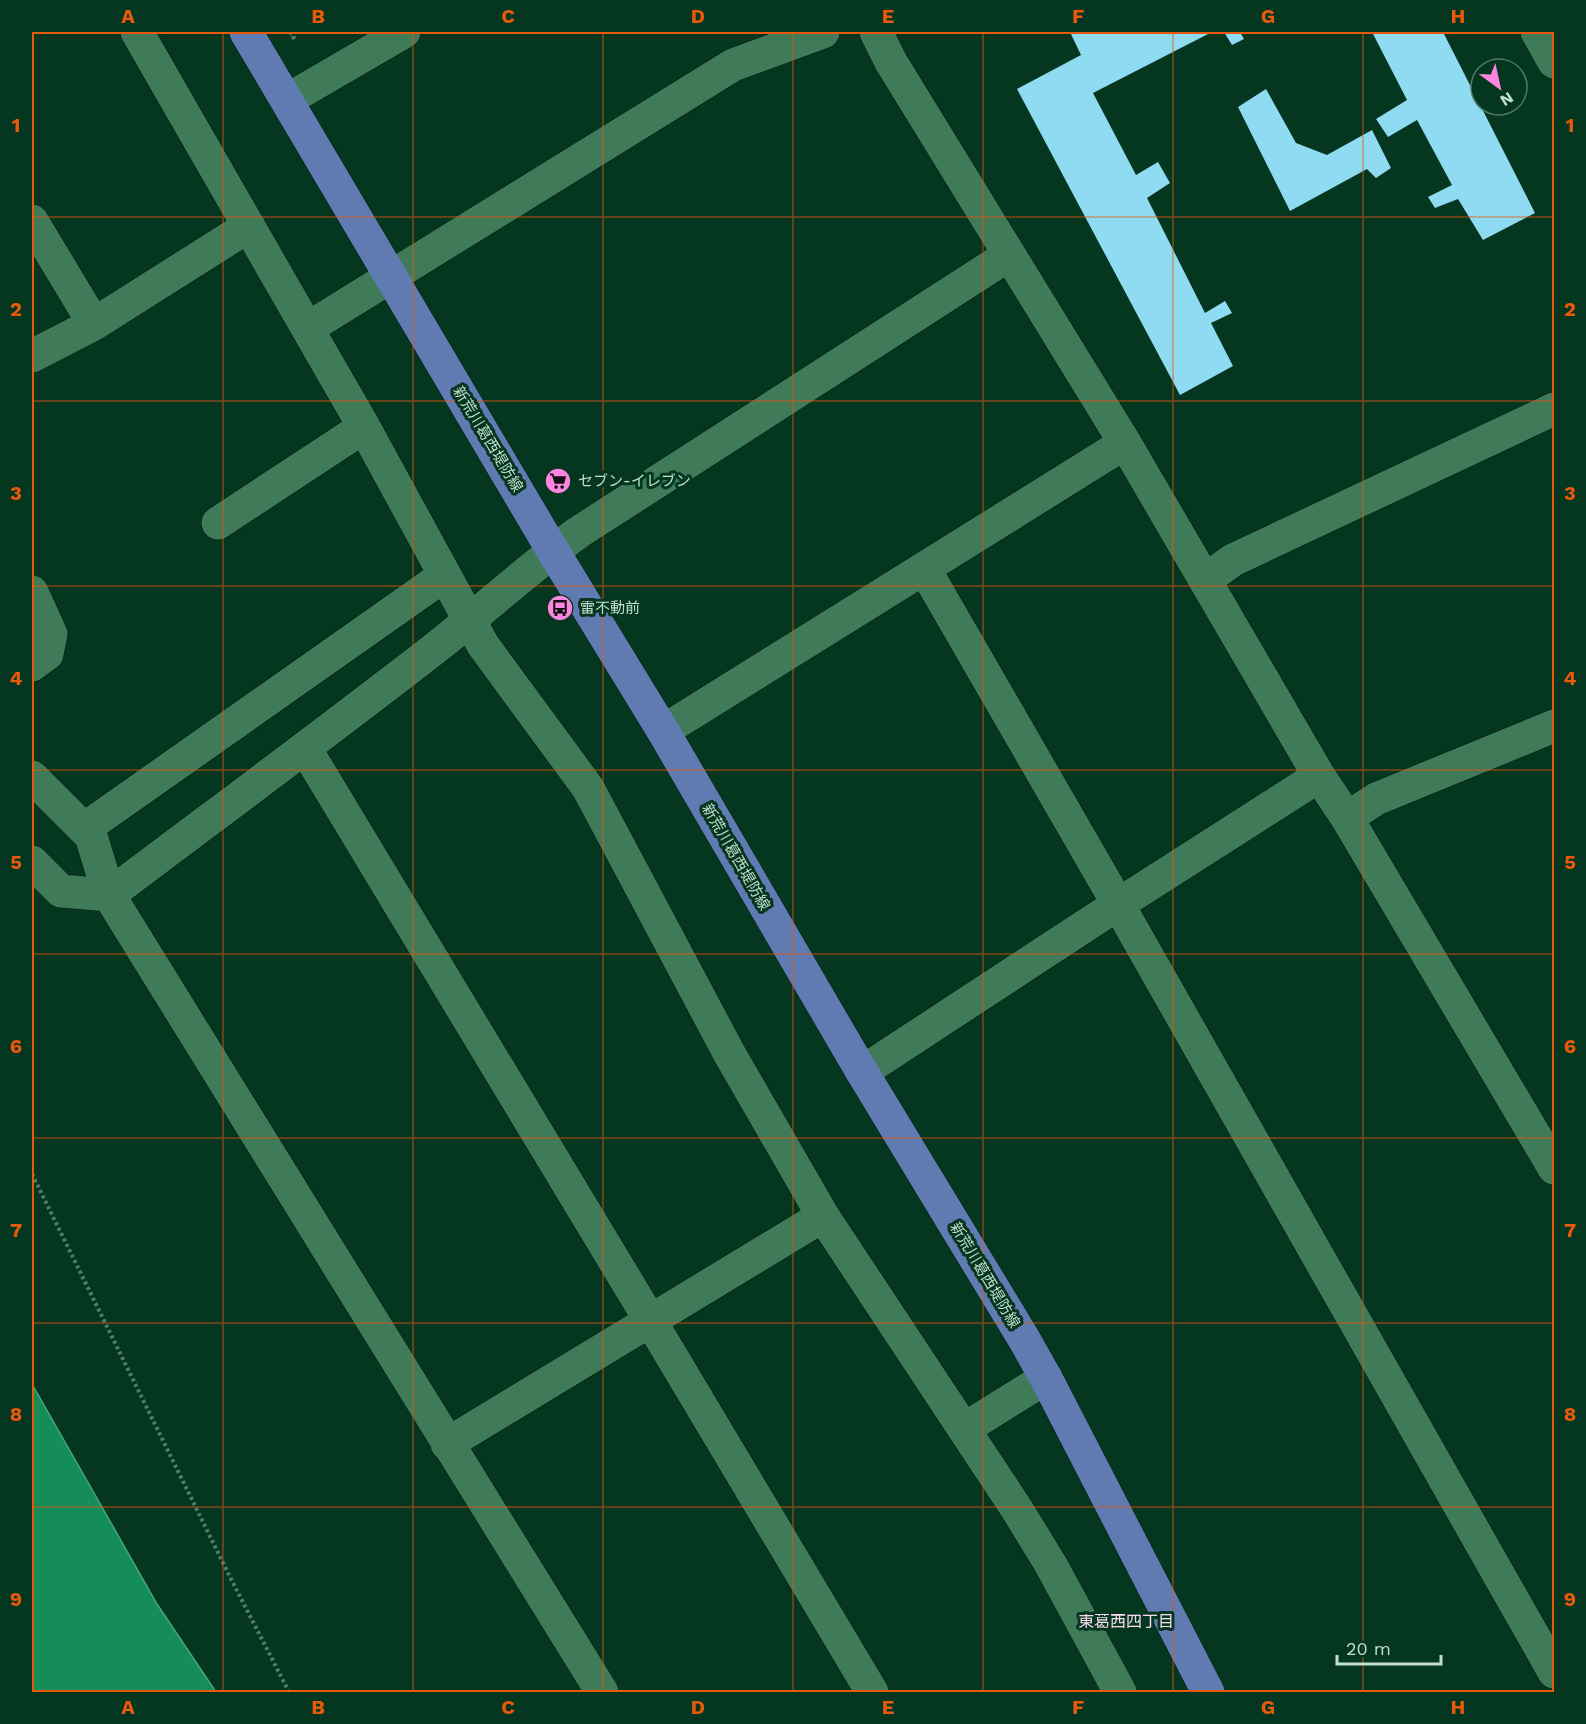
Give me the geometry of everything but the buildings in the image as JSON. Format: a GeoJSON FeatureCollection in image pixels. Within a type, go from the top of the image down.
{"type":"FeatureCollection","features":[{"type":"Feature","properties":{"kind":"main road","name":"新荒川葛西堤防線"},"geometry":{"type":"LineString","coordinates":[[246,32],[663,731],[862,1072],[1046,1378],[1208,1692]]}},
{"type":"Feature","properties":{"kind":"street"},"geometry":{"type":"LineString","coordinates":[[137,32],[364,427],[483,645],[588,788],[729,1053],[823,1216],[1018,1511],[1120,1692]]}},
{"type":"Feature","properties":{"kind":"street"},"geometry":{"type":"LineString","coordinates":[[287,100],[404,32]]}},
{"type":"Feature","properties":{"kind":"street"},"geometry":{"type":"LineString","coordinates":[[308,328],[733,65],[823,32]]}},
{"type":"Feature","properties":{"kind":"street"},"geometry":{"type":"LineString","coordinates":[[876,32],[891,62],[1125,443],[1319,776],[1347,818],[1554,1168]]}},
{"type":"Feature","properties":{"kind":"street"},"geometry":{"type":"LineString","coordinates":[[1537,32],[1554,62]]}},
{"type":"Feature","properties":{"kind":"street"},"geometry":{"type":"LineString","coordinates":[[32,221],[94,324]]}},
{"type":"Feature","properties":{"kind":"street"},"geometry":{"type":"LineString","coordinates":[[32,356],[94,324],[249,226]]}},
{"type":"Feature","properties":{"kind":"street"},"geometry":{"type":"LineString","coordinates":[[32,862],[61,891],[109,895],[305,748],[470,620],[554,550],[589,525],[1009,255]]}},
{"type":"Feature","properties":{"kind":"street"},"geometry":{"type":"LineString","coordinates":[[1205,580],[1233,560],[1554,409]]}},
{"type":"Feature","properties":{"kind":"street"},"geometry":{"type":"LineString","coordinates":[[218,522],[364,427]]}},
{"type":"Feature","properties":{"kind":"street"},"geometry":{"type":"LineString","coordinates":[[663,731],[1125,443]]}},
{"type":"Feature","properties":{"kind":"street"},"geometry":{"type":"LineString","coordinates":[[924,568],[1118,904],[1554,1672]]}},
{"type":"Feature","properties":{"kind":"street"},"geometry":{"type":"LineString","coordinates":[[84,829],[445,574]]}},
{"type":"Feature","properties":{"kind":"street"},"geometry":{"type":"LineString","coordinates":[[32,591],[51,634],[47,654],[32,665]]}},
{"type":"Feature","properties":{"kind":"street"},"geometry":{"type":"LineString","coordinates":[[1347,818],[1376,799],[1554,726]]}},
{"type":"Feature","properties":{"kind":"street"},"geometry":{"type":"LineString","coordinates":[[305,748],[651,1320],[872,1692]]}},
{"type":"Feature","properties":{"kind":"street"},"geometry":{"type":"LineString","coordinates":[[862,1072],[1118,904],[1319,776]]}},
{"type":"Feature","properties":{"kind":"street"},"geometry":{"type":"LineString","coordinates":[[32,777],[91,836],[109,895],[602,1692]]}},
{"type":"Feature","properties":{"kind":"street"},"geometry":{"type":"LineString","coordinates":[[447,1444],[823,1216]]}},
{"type":"Feature","properties":{"kind":"street"},"geometry":{"type":"LineString","coordinates":[[964,1429],[1046,1378]]}},
{"type":"Feature","properties":{"kind":"path"},"geometry":{"type":"LineString","coordinates":[[32,1174],[289,1692]]}},
{"type":"Feature","properties":{"kind":"shaded area"},"geometry":{"type":"Polygon","coordinates":[[[32,1384],[157,1604],[216,1692],[32,1692],[32,1384]]]}},
{"type":"Feature","properties":{"kind":"place","name":"セブン-イレブン"},"geometry":{"type":"Point","coordinates":[558,481]}},
{"type":"Feature","properties":{"kind":"place","name":"雷不動前"},"geometry":{"type":"Point","coordinates":[560,608]}},
{"type":"Feature","properties":{"kind":"district","name":"東葛西四丁目"},"geometry":{"type":"Point","coordinates":[1126,1621]}}]}
